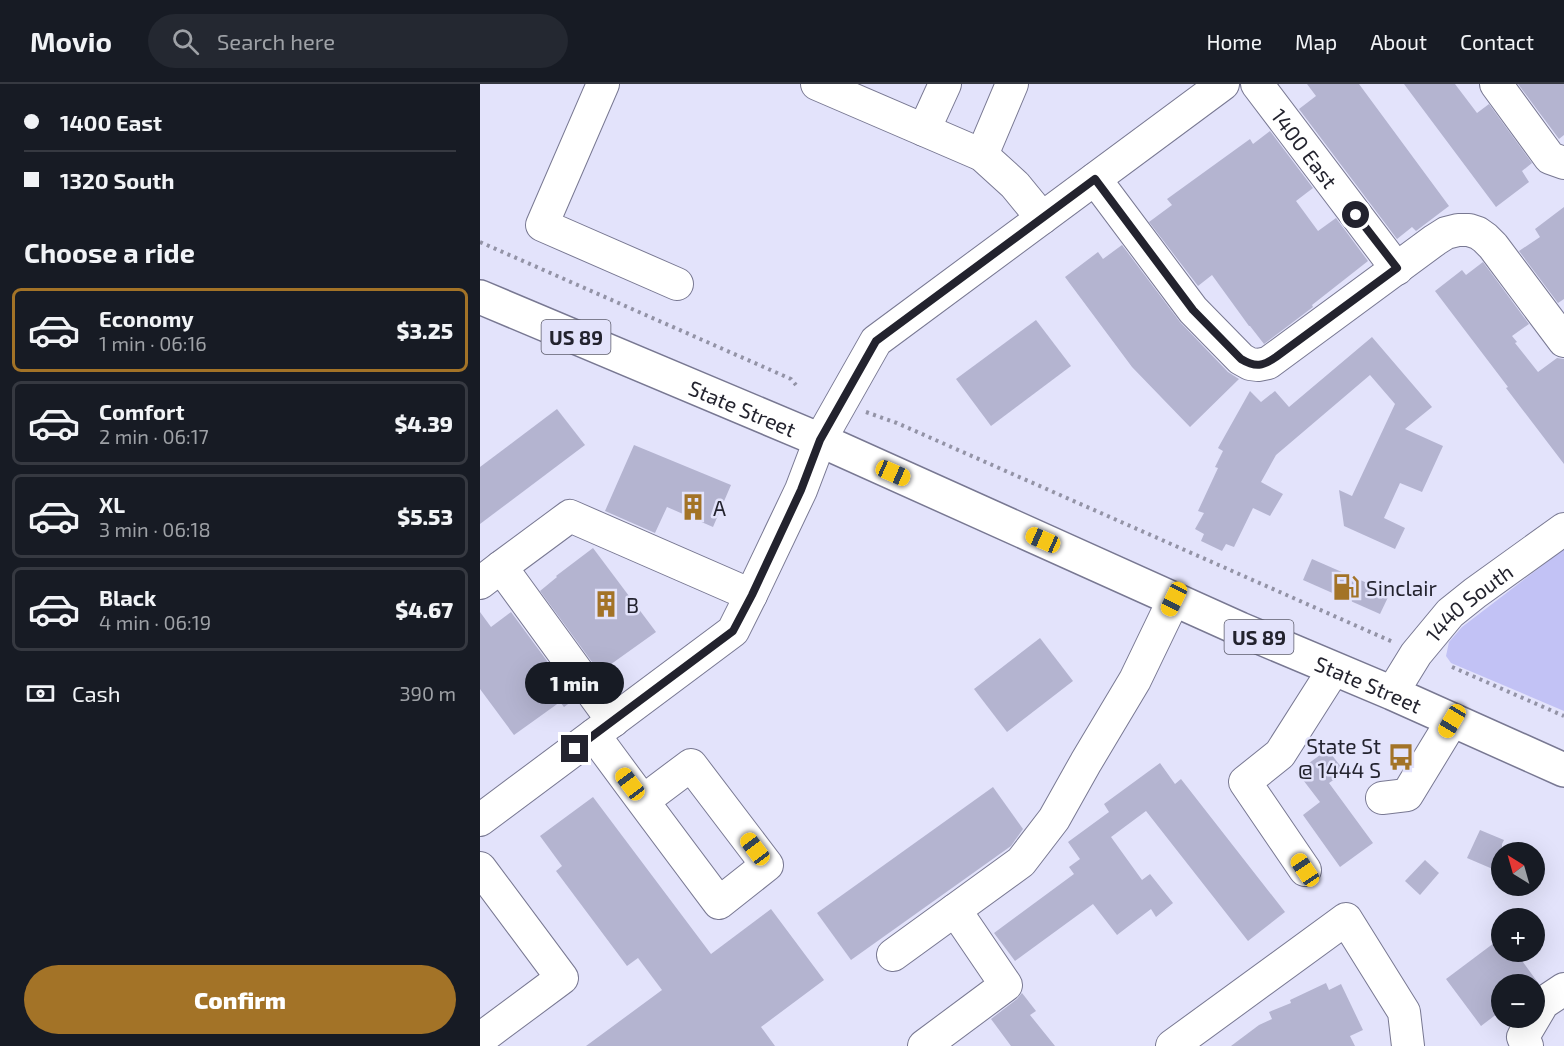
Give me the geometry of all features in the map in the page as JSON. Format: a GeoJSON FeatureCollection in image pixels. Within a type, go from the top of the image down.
{"type":"FeatureCollection","features":[{"type":"Feature","properties":{"kind":"main road","name":"State Street"},"geometry":{"type":"LineString","coordinates":[[480,297],[820,440],[1174,599],[1564,770]]}},
{"type":"Feature","properties":{"kind":"street"},"geometry":{"type":"LineString","coordinates":[[603,84],[542,225],[677,284]]}},
{"type":"Feature","properties":{"kind":"street"},"geometry":{"type":"LineString","coordinates":[[817,84],[982,155],[1015,184],[1042,218]]}},
{"type":"Feature","properties":{"kind":"street"},"geometry":{"type":"LineString","coordinates":[[924,130],[945,84]]}},
{"type":"Feature","properties":{"kind":"street"},"geometry":{"type":"LineString","coordinates":[[982,155],[1012,84]]}},
{"type":"Feature","properties":{"kind":"street"},"geometry":{"type":"LineString","coordinates":[[480,820],[733,631],[801,490],[820,440],[876,341],[1223,84]]}},
{"type":"Feature","properties":{"kind":"street","name":"1400 East"},"geometry":{"type":"LineString","coordinates":[[1257,84],[1397,268]]}},
{"type":"Feature","properties":{"kind":"street"},"geometry":{"type":"LineString","coordinates":[[1496,84],[1550,158],[1564,163]]}},
{"type":"Feature","properties":{"kind":"street"},"geometry":{"type":"LineString","coordinates":[[1095,179],[1193,310],[1232,351],[1250,364],[1268,363],[1434,240],[1446,233],[1458,230],[1478,233],[1493,246],[1564,341]]}},
{"type":"Feature","properties":{"kind":"street"},"geometry":{"type":"LineString","coordinates":[[643,801],[603,728],[490,575],[570,516],[752,595]]}},
{"type":"Feature","properties":{"kind":"street","name":"1440 South"},"geometry":{"type":"LineString","coordinates":[[1392,693],[1416,654],[1450,613],[1564,529]]}},
{"type":"Feature","properties":{"kind":"street"},"geometry":{"type":"LineString","coordinates":[[893,955],[1020,862],[1054,819],[1135,680],[1174,599]]}},
{"type":"Feature","properties":{"kind":"street"},"geometry":{"type":"LineString","coordinates":[[1305,870],[1245,782],[1280,754],[1334,669]]}},
{"type":"Feature","properties":{"kind":"street"},"geometry":{"type":"LineString","coordinates":[[1382,798],[1407,795],[1452,721]]}},
{"type":"Feature","properties":{"kind":"street"},"geometry":{"type":"LineString","coordinates":[[480,1039],[562,978],[484,883]]}},
{"type":"Feature","properties":{"kind":"street"},"geometry":{"type":"LineString","coordinates":[[924,1046],[1006,985],[954,910]]}},
{"type":"Feature","properties":{"kind":"street"},"geometry":{"type":"LineString","coordinates":[[1172,1046],[1346,919],[1404,1012],[1408,1046]]}},
{"type":"Feature","properties":{"kind":"street"},"geometry":{"type":"LineString","coordinates":[[1527,1046],[1523,1037],[1543,1003],[1564,989]]}},
{"type":"Feature","properties":{"kind":"path"},"geometry":{"type":"LineString","coordinates":[[480,242],[791,379],[796,385]]}},
{"type":"Feature","properties":{"kind":"path"},"geometry":{"type":"LineString","coordinates":[[866,412],[897,423],[1394,642]]}},
{"type":"Feature","properties":{"kind":"path"},"geometry":{"type":"LineString","coordinates":[[1452,667],[1564,716]]}},
{"type":"Feature","properties":{"kind":"shaded area"},"geometry":{"type":"Polygon","coordinates":[[[1564,549],[1564,711],[1451,663],[1446,656],[1449,642],[1462,627],[1564,549]]]}},
{"type":"Feature","properties":{"kind":"building"},"geometry":{"type":"Polygon","coordinates":[[[1307,84],[1359,84],[1449,206],[1416,231],[1412,227],[1397,239],[1299,109],[1316,96],[1307,84]]]}},
{"type":"Feature","properties":{"kind":"building"},"geometry":{"type":"Polygon","coordinates":[[[1404,84],[1455,84],[1477,113],[1489,104],[1532,163],[1522,171],[1529,182],[1496,207],[1404,84]]]}},
{"type":"Feature","properties":{"kind":"building"},"geometry":{"type":"Polygon","coordinates":[[[1518,84],[1564,84],[1564,135],[1559,139],[1518,84]]]}},
{"type":"Feature","properties":{"kind":"building"},"geometry":{"type":"Polygon","coordinates":[[[1270,131],[1313,188],[1296,201],[1318,231],[1336,218],[1368,261],[1264,344],[1212,275],[1198,286],[1149,222],[1172,205],[1167,199],[1250,139],[1253,144],[1270,131]]]}},
{"type":"Feature","properties":{"kind":"building"},"geometry":{"type":"Polygon","coordinates":[[[1564,207],[1564,299],[1558,303],[1519,251],[1540,237],[1535,229],[1564,207]]]}},
{"type":"Feature","properties":{"kind":"building"},"geometry":{"type":"Polygon","coordinates":[[[1122,245],[1180,322],[1228,372],[1239,379],[1190,427],[1132,367],[1065,277],[1098,252],[1103,259],[1122,245]]]}},
{"type":"Feature","properties":{"kind":"building"},"geometry":{"type":"Polygon","coordinates":[[[1483,262],[1529,324],[1512,336],[1538,372],[1557,358],[1564,359],[1564,464],[1435,291],[1462,270],[1466,275],[1483,262]]]}},
{"type":"Feature","properties":{"kind":"building"},"geometry":{"type":"Polygon","coordinates":[[[1036,320],[1071,366],[991,426],[956,379],[1036,320]]]}},
{"type":"Feature","properties":{"kind":"building"},"geometry":{"type":"Polygon","coordinates":[[[1372,337],[1432,407],[1405,429],[1443,446],[1422,492],[1400,483],[1384,518],[1405,528],[1395,549],[1344,526],[1339,490],[1352,496],[1395,404],[1370,375],[1276,455],[1261,482],[1283,494],[1270,516],[1253,508],[1234,547],[1226,544],[1222,551],[1201,541],[1204,534],[1195,529],[1204,513],[1198,511],[1218,468],[1215,467],[1223,451],[1218,448],[1250,391],[1261,402],[1275,391],[1289,407],[1372,337]]]}},
{"type":"Feature","properties":{"kind":"building"},"geometry":{"type":"Polygon","coordinates":[[[557,409],[585,445],[480,524],[480,467],[557,409]]]}},
{"type":"Feature","properties":{"kind":"building","name":"A"},"geometry":{"type":"Polygon","coordinates":[[[634,445],[731,485],[713,527],[667,507],[655,533],[605,511],[634,445]]]}},
{"type":"Feature","properties":{"kind":"building","name":"B"},"geometry":{"type":"Polygon","coordinates":[[[593,548],[656,632],[607,667],[611,672],[603,677],[540,591],[593,548]]]}},
{"type":"Feature","properties":{"kind":"building","name":"Sinclair"},"geometry":{"type":"Polygon","coordinates":[[[1312,559],[1390,593],[1380,614],[1303,580],[1312,559]]]}},
{"type":"Feature","properties":{"kind":"building"},"geometry":{"type":"Polygon","coordinates":[[[480,612],[491,627],[511,612],[575,699],[564,707],[560,702],[514,735],[480,689],[480,612]]]}},
{"type":"Feature","properties":{"kind":"building"},"geometry":{"type":"Polygon","coordinates":[[[1040,638],[1073,681],[1007,732],[974,689],[1040,638]]]}},
{"type":"Feature","properties":{"kind":"building"},"geometry":{"type":"Polygon","coordinates":[[[1328,750],[1345,772],[1329,783],[1373,843],[1340,867],[1303,815],[1320,802],[1297,772],[1328,750]]]}},
{"type":"Feature","properties":{"kind":"building"},"geometry":{"type":"Polygon","coordinates":[[[1160,763],[1175,784],[1181,779],[1285,912],[1248,941],[1146,811],[1111,837],[1142,880],[1150,874],[1173,903],[1156,917],[1151,909],[1117,935],[1093,904],[1015,961],[994,933],[1074,874],[1069,867],[1080,859],[1068,842],[1109,812],[1104,804],[1160,763]]]}},
{"type":"Feature","properties":{"kind":"building"},"geometry":{"type":"Polygon","coordinates":[[[993,787],[1023,829],[1011,846],[851,960],[817,913],[993,787]]]}},
{"type":"Feature","properties":{"kind":"building"},"geometry":{"type":"Polygon","coordinates":[[[593,797],[711,954],[771,909],[824,980],[761,1027],[775,1046],[586,1046],[662,990],[638,958],[627,966],[556,871],[562,866],[540,836],[593,797]]]}},
{"type":"Feature","properties":{"kind":"building"},"geometry":{"type":"Polygon","coordinates":[[[1480,830],[1504,840],[1503,842],[1491,842],[1491,868],[1467,858],[1480,830]]]}},
{"type":"Feature","properties":{"kind":"building"},"geometry":{"type":"Polygon","coordinates":[[[1425,860],[1439,873],[1420,895],[1405,881],[1425,860]]]}},
{"type":"Feature","properties":{"kind":"building"},"geometry":{"type":"Polygon","coordinates":[[[1491,945],[1491,962],[1523,962],[1532,974],[1491,974],[1491,1018],[1481,1026],[1446,979],[1491,945]]]}},
{"type":"Feature","properties":{"kind":"building"},"geometry":{"type":"Polygon","coordinates":[[[1326,983],[1329,990],[1341,984],[1363,1030],[1350,1036],[1355,1046],[1231,1046],[1259,1025],[1272,1019],[1269,1012],[1291,1003],[1290,1000],[1326,983]]]}},
{"type":"Feature","properties":{"kind":"building"},"geometry":{"type":"Polygon","coordinates":[[[1022,993],[1036,1011],[1030,1015],[1055,1046],[1011,1046],[991,1019],[1022,993]]]}},
{"type":"Feature","properties":{"kind":"place","name":"A"},"geometry":{"type":"Point","coordinates":[693,507]}},
{"type":"Feature","properties":{"kind":"place","name":"Sinclair"},"geometry":{"type":"Point","coordinates":[1346,587]}},
{"type":"Feature","properties":{"kind":"place","name":"B"},"geometry":{"type":"Point","coordinates":[606,604]}},
{"type":"Feature","properties":{"kind":"place","name":"State St @ 1444 S"},"geometry":{"type":"Point","coordinates":[1401,757]}},
{"type":"Feature","properties":{"kind":"route"},"geometry":{"type":"LineString","coordinates":[[575,749],[733,631],[801,490],[820,440],[876,341],[1095,179],[1193,310],[1232,351],[1250,364],[1268,363],[1397,268],[1356,215]]}}]}
